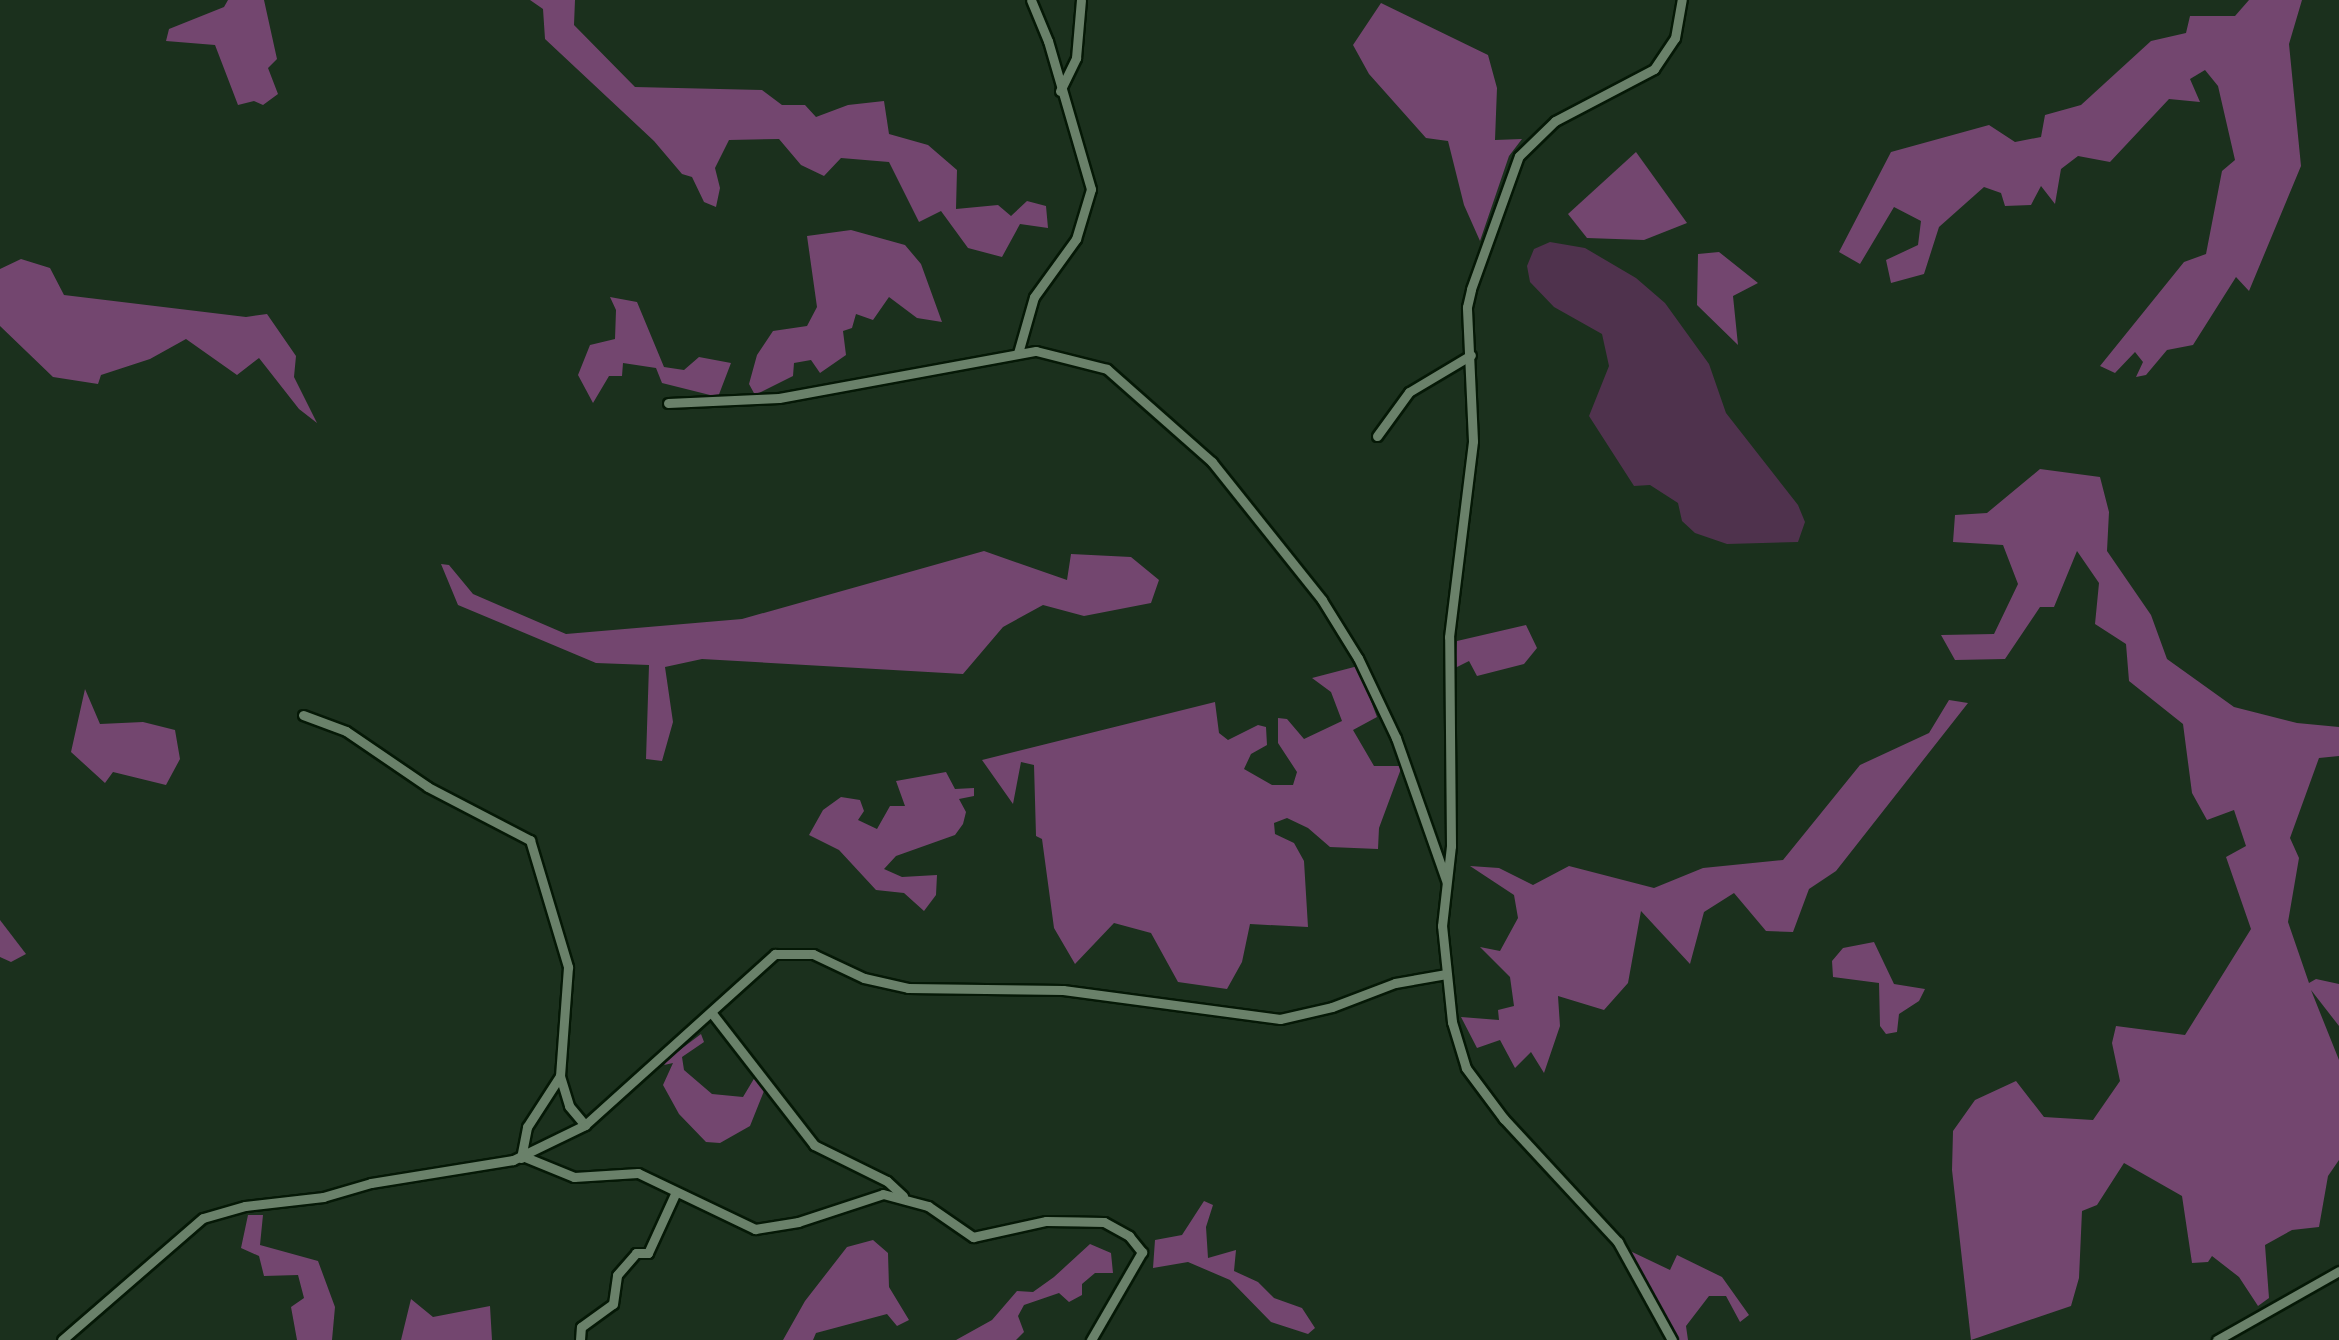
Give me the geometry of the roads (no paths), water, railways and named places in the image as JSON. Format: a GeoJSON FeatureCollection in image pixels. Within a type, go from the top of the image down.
{"type":"FeatureCollection","features":[{"type":"Feature","properties":{"kind":"street"},"geometry":{"type":"LineString","coordinates":[[1018,353],[1034,297],[1076,239],[1089,203],[1089,174],[1060,91],[1048,41],[1031,0]]}},
{"type":"Feature","properties":{"kind":"street"},"geometry":{"type":"LineString","coordinates":[[1060,91],[1076,58],[1081,0]]}},
{"type":"Feature","properties":{"kind":"street"},"geometry":{"type":"LineString","coordinates":[[1672,1340],[1618,1242],[1472,1078],[1459,1051],[1446,974],[1442,926],[1451,846],[1446,690],[1455,566],[1473,441],[1471,289],[1519,156],[1555,121],[1654,69],[1675,38],[1682,0]]}},
{"type":"Feature","properties":{"kind":"street"},"geometry":{"type":"LineString","coordinates":[[668,403],[779,398],[1018,353],[1059,354],[1117,375],[1235,488],[1322,600],[1358,658],[1408,767],[1447,883]]}},
{"type":"Feature","properties":{"kind":"street"},"geometry":{"type":"LineString","coordinates":[[1377,436],[1409,392],[1471,355]]}},
{"type":"Feature","properties":{"kind":"street"},"geometry":{"type":"LineString","coordinates":[[303,715],[346,731],[428,787],[530,840],[568,967],[560,1076],[569,1106],[585,1125]]}},
{"type":"Feature","properties":{"kind":"street"},"geometry":{"type":"LineString","coordinates":[[62,1340],[203,1218],[245,1206],[323,1197],[371,1183],[523,1157],[585,1125],[766,958],[794,951],[813,954],[872,981],[908,988],[1063,990],[1280,1019],[1332,1007],[1395,983],[1446,974]]}},
{"type":"Feature","properties":{"kind":"street"},"geometry":{"type":"LineString","coordinates":[[711,1012],[814,1145],[893,1185],[903,1196]]}},
{"type":"Feature","properties":{"kind":"street"},"geometry":{"type":"LineString","coordinates":[[523,1157],[527,1127],[560,1076]]}},
{"type":"Feature","properties":{"kind":"street"},"geometry":{"type":"LineString","coordinates":[[523,1157],[574,1177],[638,1173],[675,1194],[755,1229],[798,1222],[872,1196],[903,1196],[928,1206],[973,1237],[1082,1218],[1104,1222],[1129,1236],[1140,1247],[1140,1258],[1091,1340]]}},
{"type":"Feature","properties":{"kind":"street"},"geometry":{"type":"LineString","coordinates":[[580,1340],[581,1327],[613,1304],[617,1275],[636,1253],[648,1253],[675,1194]]}},
{"type":"Feature","properties":{"kind":"street"},"geometry":{"type":"LineString","coordinates":[[2217,1340],[2339,1271]]}}]}
